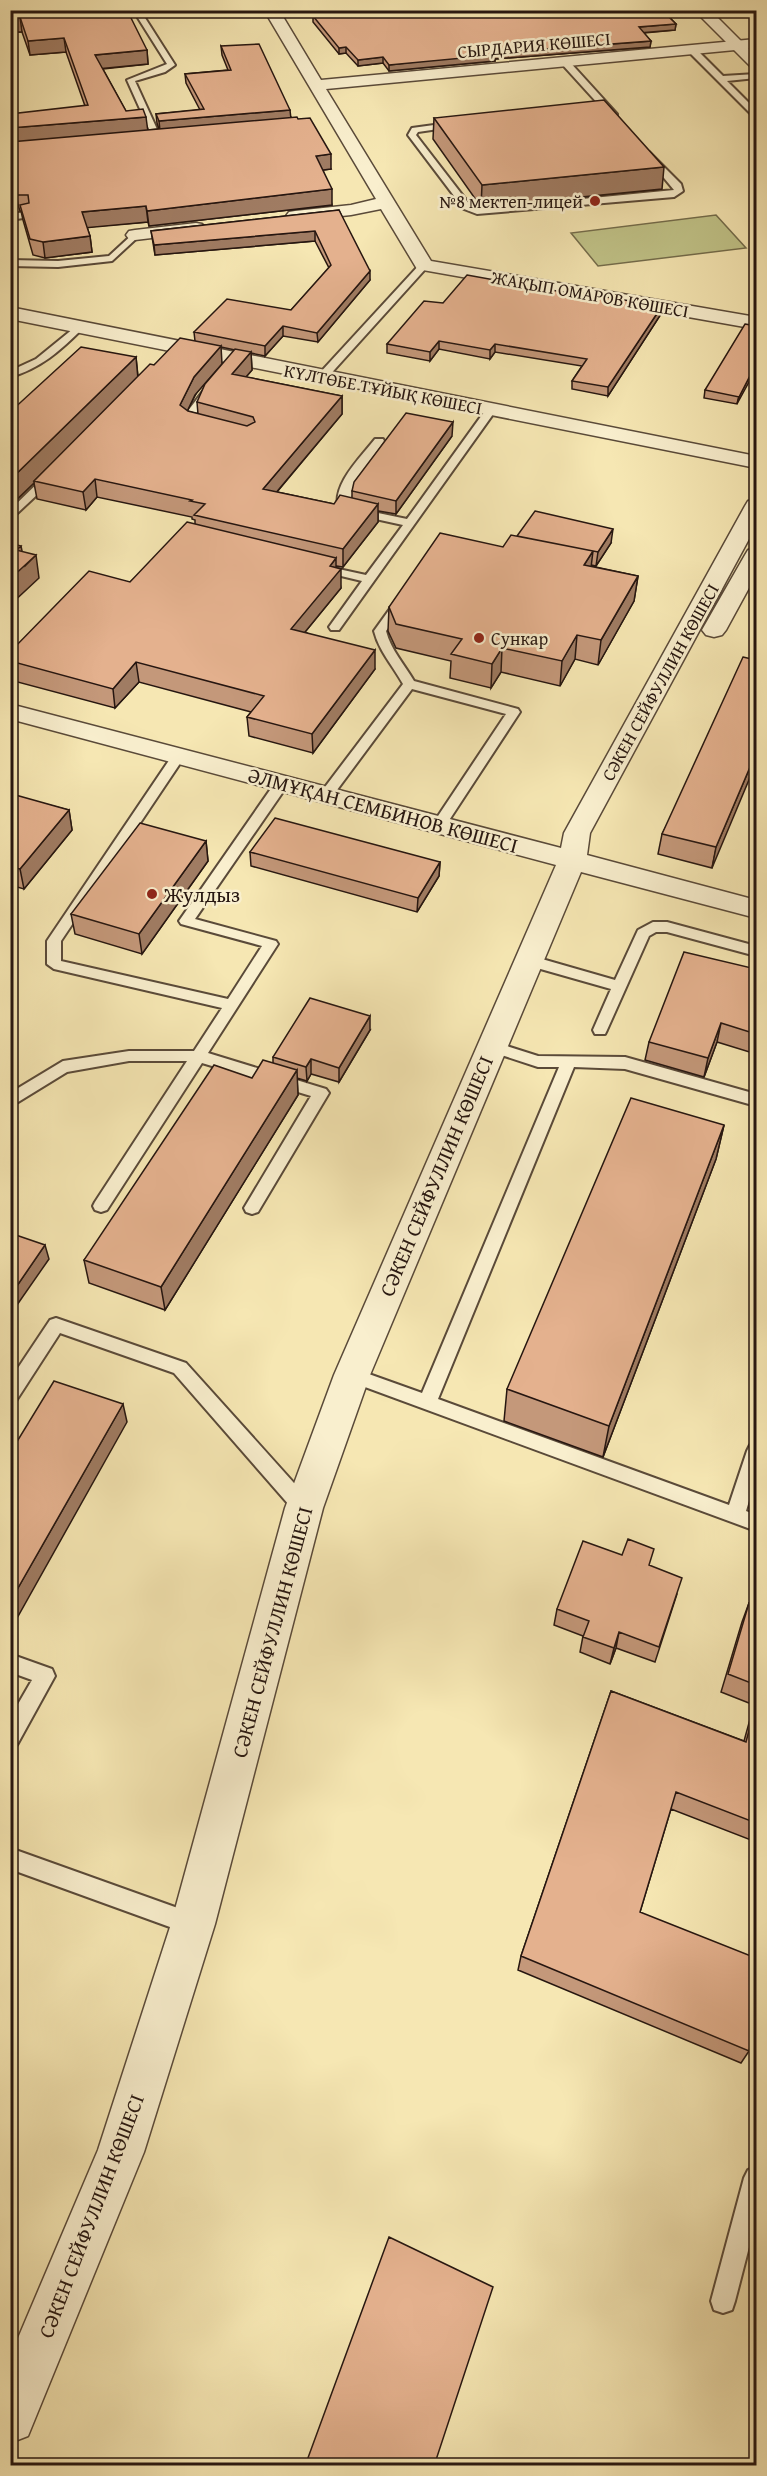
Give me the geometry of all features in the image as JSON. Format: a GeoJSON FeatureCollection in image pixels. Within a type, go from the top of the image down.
{"type":"FeatureCollection","features":[{"type":"Feature","properties":{"kind":"street"},"geometry":{"type":"LineString","coordinates":[[271,10],[424,265]]}},
{"type":"Feature","properties":{"kind":"street"},"geometry":{"type":"LineString","coordinates":[[701,10],[750,46]]}},
{"type":"Feature","properties":{"kind":"street"},"geometry":{"type":"LineString","coordinates":[[714,10],[750,46],[756,64]]}},
{"type":"Feature","properties":{"kind":"street","name":"СЫРДАРИЯ КӨШЕСІ"},"geometry":{"type":"LineString","coordinates":[[316,85],[691,49],[750,46]]}},
{"type":"Feature","properties":{"kind":"street"},"geometry":{"type":"LineString","coordinates":[[134,140],[162,138]]}},
{"type":"Feature","properties":{"kind":"street"},"geometry":{"type":"LineString","coordinates":[[283,218],[351,210],[387,202]]}},
{"type":"Feature","properties":{"kind":"street"},"geometry":{"type":"LineString","coordinates":[[135,235],[215,226]]}},
{"type":"Feature","properties":{"kind":"street","name":"ЖАҚЫП ОМАРОВ КӨШЕСІ"},"geometry":{"type":"LineString","coordinates":[[424,265],[756,322]]}},
{"type":"Feature","properties":{"kind":"street","name":"КҮЛТӨБЕ ТҰЙЫҚ КӨШЕСІ"},"geometry":{"type":"LineString","coordinates":[[10,313],[79,327],[228,367],[322,377],[756,462]]}},
{"type":"Feature","properties":{"kind":"street","name":"СӘКЕН СЕЙФУЛЛИН КӨШЕСІ"},"geometry":{"type":"LineString","coordinates":[[10,2418],[121,2152],[193,1924],[304,1508],[352,1375],[572,860],[577,833],[756,506]]}},
{"type":"Feature","properties":{"kind":"street","name":"СӘКЕН СЕЙФУЛЛИН КӨШЕСІ"},"geometry":{"type":"LineString","coordinates":[[572,860],[601,832],[756,555]]}},
{"type":"Feature","properties":{"kind":"street","name":"ӘЛМҰҚАН СЕМБИНОВ КӨШЕСІ"},"geometry":{"type":"LineString","coordinates":[[12,714],[756,909]]}},
{"type":"Feature","properties":{"kind":"lane"},"geometry":{"type":"LineString","coordinates":[[136,10],[171,65],[165,70],[140,75],[131,80],[162,138]]}},
{"type":"Feature","properties":{"kind":"lane"},"geometry":{"type":"LineString","coordinates":[[691,49],[756,114]]}},
{"type":"Feature","properties":{"kind":"lane"},"geometry":{"type":"LineString","coordinates":[[564,61],[623,126]]}},
{"type":"Feature","properties":{"kind":"lane"},"geometry":{"type":"LineString","coordinates":[[721,79],[756,76]]}},
{"type":"Feature","properties":{"kind":"lane"},"geometry":{"type":"LineString","coordinates":[[596,110],[607,109]]}},
{"type":"Feature","properties":{"kind":"lane"},"geometry":{"type":"LineString","coordinates":[[461,124],[427,127],[415,130],[412,135],[467,207],[480,212],[674,194],[679,191],[678,186],[646,152]]}},
{"type":"Feature","properties":{"kind":"lane"},"geometry":{"type":"LineString","coordinates":[[10,218],[27,215]]}},
{"type":"Feature","properties":{"kind":"lane"},"geometry":{"type":"LineString","coordinates":[[11,262],[58,264],[112,258],[135,235]]}},
{"type":"Feature","properties":{"kind":"lane"},"geometry":{"type":"LineString","coordinates":[[322,377],[424,265]]}},
{"type":"Feature","properties":{"kind":"lane"},"geometry":{"type":"LineString","coordinates":[[10,374],[25,370],[46,358],[79,327]]}},
{"type":"Feature","properties":{"kind":"lane"},"geometry":{"type":"LineString","coordinates":[[205,428],[189,422],[189,416],[228,367]]}},
{"type":"Feature","properties":{"kind":"lane"},"geometry":{"type":"LineString","coordinates":[[335,627],[491,410]]}},
{"type":"Feature","properties":{"kind":"lane"},"geometry":{"type":"LineString","coordinates":[[379,441],[345,489],[342,500],[343,509],[409,523]]}},
{"type":"Feature","properties":{"kind":"lane"},"geometry":{"type":"LineString","coordinates":[[10,517],[61,466]]}},
{"type":"Feature","properties":{"kind":"lane"},"geometry":{"type":"LineString","coordinates":[[302,564],[368,579]]}},
{"type":"Feature","properties":{"kind":"lane"},"geometry":{"type":"LineString","coordinates":[[406,593],[380,631],[384,646],[396,660],[409,684],[514,712],[439,825]]}},
{"type":"Feature","properties":{"kind":"lane"},"geometry":{"type":"LineString","coordinates":[[326,795],[409,684]]}},
{"type":"Feature","properties":{"kind":"lane"},"geometry":{"type":"LineString","coordinates":[[179,756],[54,941],[54,964],[231,1005]]}},
{"type":"Feature","properties":{"kind":"lane"},"geometry":{"type":"LineString","coordinates":[[101,1206],[270,944],[186,921],[282,783]]}},
{"type":"Feature","properties":{"kind":"lane"},"geometry":{"type":"LineString","coordinates":[[600,1030],[643,933],[652,927],[667,927],[756,951]]}},
{"type":"Feature","properties":{"kind":"lane"},"geometry":{"type":"LineString","coordinates":[[528,960],[619,986]]}},
{"type":"Feature","properties":{"kind":"lane"},"geometry":{"type":"LineString","coordinates":[[491,1046],[537,1061],[625,1063],[756,1100]]}},
{"type":"Feature","properties":{"kind":"lane"},"geometry":{"type":"LineString","coordinates":[[10,1101],[63,1067],[129,1056],[198,1056],[321,1094],[252,1208]]}},
{"type":"Feature","properties":{"kind":"lane"},"geometry":{"type":"LineString","coordinates":[[427,1402],[568,1063]]}},
{"type":"Feature","properties":{"kind":"lane"},"geometry":{"type":"LineString","coordinates":[[10,1396],[56,1325],[180,1368],[304,1508]]}},
{"type":"Feature","properties":{"kind":"lane"},"geometry":{"type":"LineString","coordinates":[[352,1375],[756,1523]]}},
{"type":"Feature","properties":{"kind":"lane"},"geometry":{"type":"LineString","coordinates":[[735,1515],[756,1451]]}},
{"type":"Feature","properties":{"kind":"lane"},"geometry":{"type":"LineString","coordinates":[[10,1663],[45,1676],[10,1738]]}},
{"type":"Feature","properties":{"kind":"lane"},"geometry":{"type":"LineString","coordinates":[[10,1858],[193,1924]]}},
{"type":"Feature","properties":{"kind":"lane"},"geometry":{"type":"LineString","coordinates":[[723,2301],[756,2178]]}},
{"type":"Feature","properties":{"kind":"green space"},"geometry":{"type":"Polygon","coordinates":[[[716,215],[746,248],[598,266],[571,233],[716,215]]]}},
{"type":"Feature","properties":{"kind":"building"},"geometry":{"type":"Polygon","coordinates":[[[10,10],[127,10],[147,50],[95,55],[126,111],[143,109],[146,117],[10,128],[10,114],[88,105],[64,38],[28,41],[20,17],[10,18],[10,10]]]}},
{"type":"Feature","properties":{"kind":"building"},"geometry":{"type":"Polygon","coordinates":[[[313,10],[669,10],[671,12],[665,13],[676,24],[639,27],[651,41],[493,53],[495,55],[389,65],[383,57],[358,60],[346,47],[339,48],[313,16],[317,15],[313,10]]]}},
{"type":"Feature","properties":{"kind":"building"},"geometry":{"type":"Polygon","coordinates":[[[259,44],[290,110],[159,121],[156,114],[204,109],[185,74],[231,70],[221,46],[259,44]]]}},
{"type":"Feature","properties":{"kind":"building"},"geometry":{"type":"Polygon","coordinates":[[[604,100],[664,167],[482,185],[434,118],[604,100]]]}},
{"type":"Feature","properties":{"kind":"building"},"geometry":{"type":"Polygon","coordinates":[[[297,117],[298,119],[310,118],[331,154],[316,156],[332,189],[147,211],[146,206],[82,212],[90,236],[43,242],[30,239],[20,205],[29,203],[28,195],[17,195],[16,190],[10,191],[10,142],[297,117]]]}},
{"type":"Feature","properties":{"kind":"building"},"geometry":{"type":"Polygon","coordinates":[[[339,210],[370,271],[317,333],[283,326],[265,346],[194,332],[227,299],[291,310],[331,265],[315,231],[154,245],[151,231],[339,210]]]}},
{"type":"Feature","properties":{"kind":"building"},"geometry":{"type":"Polygon","coordinates":[[[467,275],[579,295],[581,293],[662,306],[608,387],[572,381],[587,359],[495,344],[490,350],[439,341],[430,352],[387,344],[424,301],[443,303],[467,275]]]}},
{"type":"Feature","properties":{"kind":"building"},"geometry":{"type":"Polygon","coordinates":[[[745,324],[756,326],[756,364],[739,397],[705,390],[745,324]]]}},
{"type":"Feature","properties":{"kind":"building"},"geometry":{"type":"Polygon","coordinates":[[[180,338],[221,346],[194,377],[180,405],[188,411],[247,426],[255,422],[253,417],[197,402],[205,384],[235,349],[251,352],[232,374],[342,396],[263,489],[334,504],[340,495],[378,504],[343,549],[194,515],[205,504],[190,501],[192,500],[95,479],[83,492],[34,481],[150,364],[154,365],[180,338]]]}},
{"type":"Feature","properties":{"kind":"building"},"geometry":{"type":"Polygon","coordinates":[[[81,347],[136,357],[10,480],[10,412],[81,347]]]}},
{"type":"Feature","properties":{"kind":"building"},"geometry":{"type":"Polygon","coordinates":[[[406,413],[453,422],[396,501],[352,491],[354,482],[406,413]]]}},
{"type":"Feature","properties":{"kind":"building"},"geometry":{"type":"Polygon","coordinates":[[[535,511],[613,529],[598,552],[517,536],[535,511]]]}},
{"type":"Feature","properties":{"kind":"building"},"geometry":{"type":"Polygon","coordinates":[[[187,522],[336,558],[330,566],[341,569],[291,629],[375,650],[312,734],[247,717],[264,696],[136,662],[113,689],[10,661],[10,652],[89,571],[130,582],[187,522]]]}},
{"type":"Feature","properties":{"kind":"building"},"geometry":{"type":"Polygon","coordinates":[[[440,533],[503,547],[511,535],[593,551],[584,565],[638,576],[601,640],[577,635],[562,661],[502,648],[492,664],[451,654],[462,639],[396,624],[389,607],[440,533]]]}},
{"type":"Feature","properties":{"kind":"building"},"geometry":{"type":"Polygon","coordinates":[[[10,543],[21,546],[16,550],[36,555],[10,579],[10,543]]]}},
{"type":"Feature","properties":{"kind":"building"},"geometry":{"type":"Polygon","coordinates":[[[743,657],[756,660],[756,753],[716,847],[662,834],[743,657]]]}},
{"type":"Feature","properties":{"kind":"building"},"geometry":{"type":"Polygon","coordinates":[[[10,795],[69,810],[20,869],[10,867],[10,795]]]}},
{"type":"Feature","properties":{"kind":"building"},"geometry":{"type":"Polygon","coordinates":[[[275,818],[440,862],[418,898],[250,852],[275,818]]]}},
{"type":"Feature","properties":{"kind":"building"},"geometry":{"type":"Polygon","coordinates":[[[140,823],[206,841],[139,934],[71,914],[140,823]]]}},
{"type":"Feature","properties":{"kind":"building"},"geometry":{"type":"Polygon","coordinates":[[[684,952],[756,969],[756,1034],[721,1023],[708,1058],[649,1042],[684,952]]]}},
{"type":"Feature","properties":{"kind":"building"},"geometry":{"type":"Polygon","coordinates":[[[310,998],[370,1016],[339,1068],[311,1059],[306,1067],[273,1057],[310,998]]]}},
{"type":"Feature","properties":{"kind":"building"},"geometry":{"type":"Polygon","coordinates":[[[263,1060],[297,1070],[161,1287],[84,1260],[214,1065],[252,1078],[263,1060]]]}},
{"type":"Feature","properties":{"kind":"building"},"geometry":{"type":"Polygon","coordinates":[[[631,1098],[724,1125],[609,1426],[507,1389],[631,1098]]]}},
{"type":"Feature","properties":{"kind":"building"},"geometry":{"type":"Polygon","coordinates":[[[10,1233],[45,1245],[10,1296],[10,1233]]]}},
{"type":"Feature","properties":{"kind":"building"},"geometry":{"type":"Polygon","coordinates":[[[54,1381],[123,1404],[10,1602],[10,1453],[54,1381]]]}},
{"type":"Feature","properties":{"kind":"building"},"geometry":{"type":"Polygon","coordinates":[[[628,1539],[654,1549],[649,1565],[682,1578],[659,1647],[619,1632],[614,1648],[583,1637],[589,1621],[557,1609],[583,1541],[622,1555],[628,1539]]]}},
{"type":"Feature","properties":{"kind":"building"},"geometry":{"type":"Polygon","coordinates":[[[749,1603],[756,1605],[756,1685],[728,1674],[749,1603]]]}},
{"type":"Feature","properties":{"kind":"building"},"geometry":{"type":"Polygon","coordinates":[[[611,1691],[746,1742],[756,1704],[756,1823],[676,1792],[640,1912],[756,1958],[756,2021],[749,2051],[521,1956],[611,1691]]]}},
{"type":"Feature","properties":{"kind":"building"},"geometry":{"type":"Polygon","coordinates":[[[389,2237],[493,2287],[434,2466],[305,2466],[389,2237]]]}},
{"type":"Feature","properties":{"kind":"place","name":"№8 мектеп-лицей"},"geometry":{"type":"Point","coordinates":[595,201]}},
{"type":"Feature","properties":{"kind":"place","name":"Сункар"},"geometry":{"type":"Point","coordinates":[479,638]}},
{"type":"Feature","properties":{"kind":"place","name":"Жулдыз"},"geometry":{"type":"Point","coordinates":[152,894]}}]}
